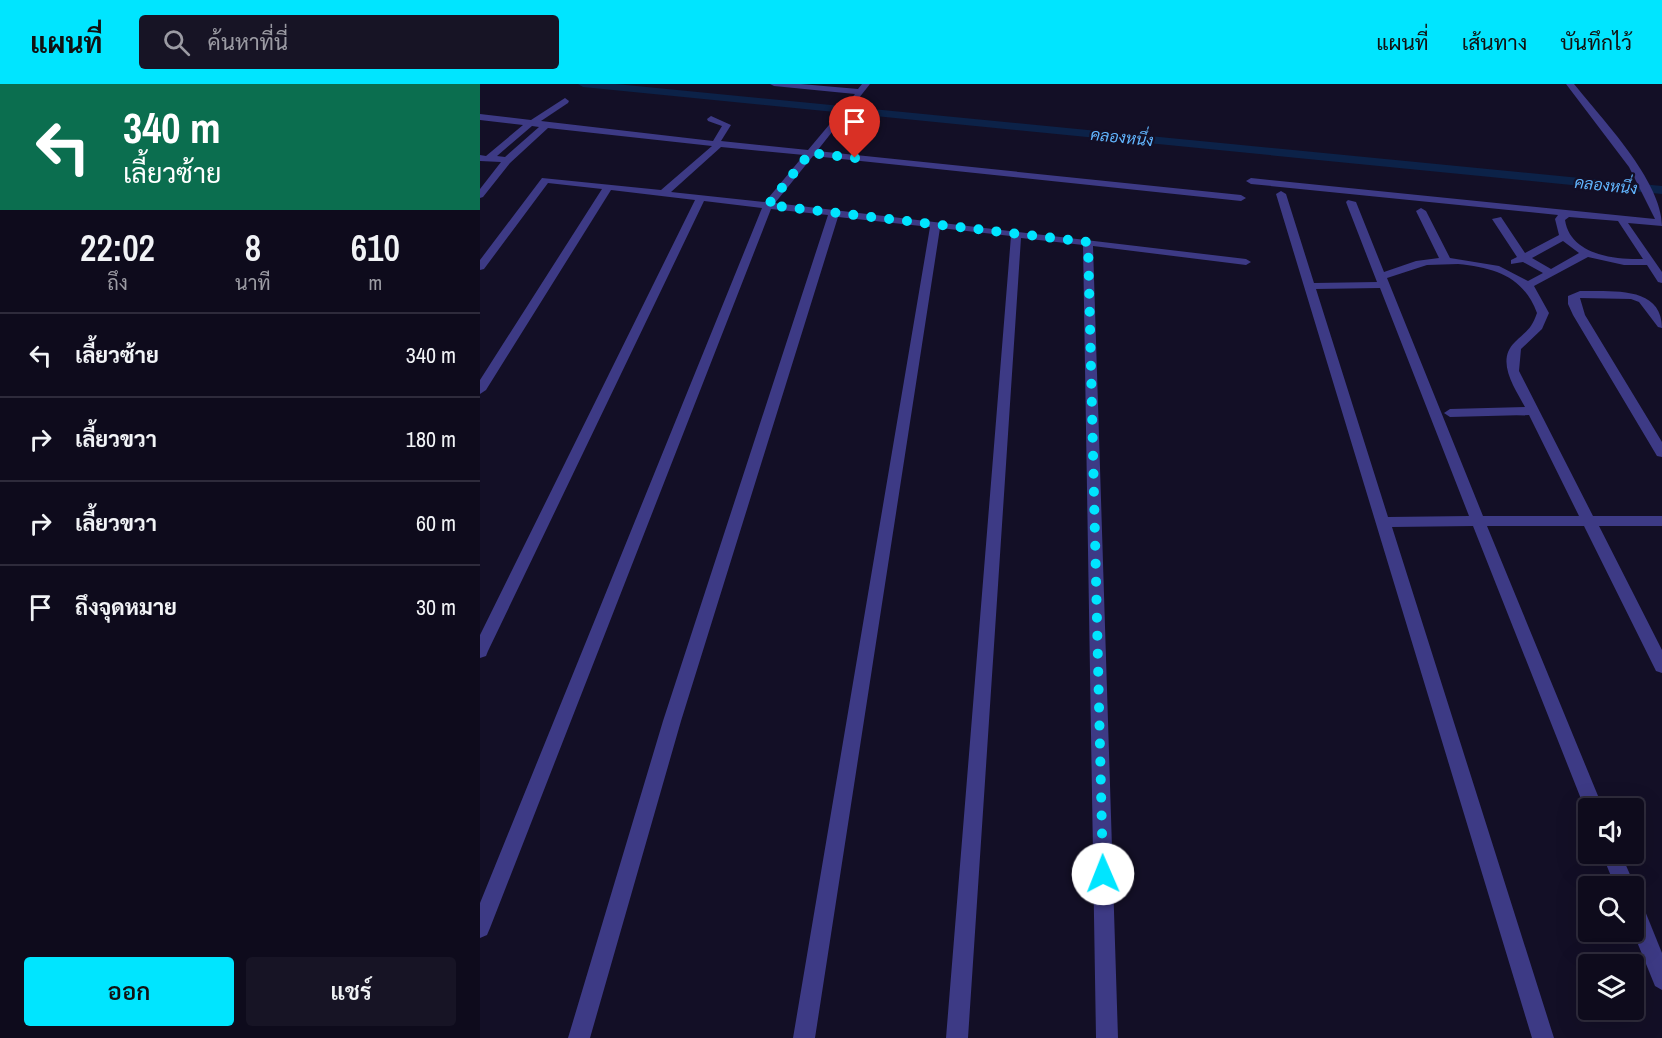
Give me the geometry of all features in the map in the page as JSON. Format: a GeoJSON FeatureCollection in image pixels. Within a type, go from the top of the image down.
{"type":"FeatureCollection","features":[{"type":"Feature","properties":{"kind":"street"},"geometry":{"type":"LineString","coordinates":[[774,84],[862,91]]}},
{"type":"Feature","properties":{"kind":"street"},"geometry":{"type":"LineString","coordinates":[[1251,182],[1662,223],[1657,203],[1635,168],[1570,84]]}},
{"type":"Feature","properties":{"kind":"street"},"geometry":{"type":"LineString","coordinates":[[480,928],[768,205],[862,91]]}},
{"type":"Feature","properties":{"kind":"street"},"geometry":{"type":"LineString","coordinates":[[485,158],[531,123],[565,101]]}},
{"type":"Feature","properties":{"kind":"street"},"geometry":{"type":"LineString","coordinates":[[480,117],[1241,198]]}},
{"type":"Feature","properties":{"kind":"street"},"geometry":{"type":"LineString","coordinates":[[663,194],[718,143],[727,125],[711,119]]}},
{"type":"Feature","properties":{"kind":"street"},"geometry":{"type":"LineString","coordinates":[[480,195],[507,162],[546,125]]}},
{"type":"Feature","properties":{"kind":"street"},"geometry":{"type":"LineString","coordinates":[[485,158],[507,162]]}},
{"type":"Feature","properties":{"kind":"street"},"geometry":{"type":"LineString","coordinates":[[480,267],[545,180],[1246,262]]}},
{"type":"Feature","properties":{"kind":"street"},"geometry":{"type":"LineString","coordinates":[[480,390],[608,187]]}},
{"type":"Feature","properties":{"kind":"street"},"geometry":{"type":"LineString","coordinates":[[1281,194],[1543,1038]]}},
{"type":"Feature","properties":{"kind":"street"},"geometry":{"type":"LineString","coordinates":[[480,651],[701,198]]}},
{"type":"Feature","properties":{"kind":"street"},"geometry":{"type":"LineString","coordinates":[[1351,202],[1590,798]]}},
{"type":"Feature","properties":{"kind":"street"},"geometry":{"type":"LineString","coordinates":[[1420,211],[1446,261]]}},
{"type":"Feature","properties":{"kind":"street"},"geometry":{"type":"LineString","coordinates":[[579,1038],[672,721],[834,213]]}},
{"type":"Feature","properties":{"kind":"street"},"geometry":{"type":"LineString","coordinates":[[1566,214],[1560,219],[1559,229],[1563,237],[1588,253],[1623,263],[1649,262]]}},
{"type":"Feature","properties":{"kind":"street"},"geometry":{"type":"LineString","coordinates":[[1497,219],[1514,249],[1522,258],[1551,273]]}},
{"type":"Feature","properties":{"kind":"street"},"geometry":{"type":"LineString","coordinates":[[1621,219],[1662,280]]}},
{"type":"Feature","properties":{"kind":"street"},"geometry":{"type":"LineString","coordinates":[[804,1038],[935,225]]}},
{"type":"Feature","properties":{"kind":"street"},"geometry":{"type":"LineString","coordinates":[[957,1038],[1016,234]]}},
{"type":"Feature","properties":{"kind":"street"},"geometry":{"type":"LineString","coordinates":[[1499,270],[1563,237]]}},
{"type":"Feature","properties":{"kind":"street"},"geometry":{"type":"LineString","coordinates":[[1088,242],[1107,1038]]}},
{"type":"Feature","properties":{"kind":"street"},"geometry":{"type":"LineString","coordinates":[[1528,285],[1588,253]]}},
{"type":"Feature","properties":{"kind":"street"},"geometry":{"type":"LineString","coordinates":[[1310,286],[1382,281],[1414,265],[1446,261],[1499,270],[1528,285],[1535,294],[1543,313],[1538,328],[1519,343],[1512,358],[1513,371],[1662,666]]}},
{"type":"Feature","properties":{"kind":"street"},"geometry":{"type":"LineString","coordinates":[[1662,325],[1643,300],[1633,296],[1580,294],[1575,296],[1574,304],[1579,315],[1662,453]]}},
{"type":"Feature","properties":{"kind":"street"},"geometry":{"type":"LineString","coordinates":[[1450,413],[1534,411]]}},
{"type":"Feature","properties":{"kind":"street"},"geometry":{"type":"LineString","coordinates":[[1383,522],[1662,521]]}},
{"type":"Feature","properties":{"kind":"street"},"geometry":{"type":"LineString","coordinates":[[1644,933],[1662,979]]}},
{"type":"Feature","properties":{"kind":"waterway","name":"คลองหนึ่ง"},"geometry":{"type":"LineString","coordinates":[[583,84],[1662,190]]}},
{"type":"Feature","properties":{"kind":"route"},"geometry":{"type":"LineString","coordinates":[[855,158],[810,153],[768,205],[1088,242],[1103,874]]}}]}
